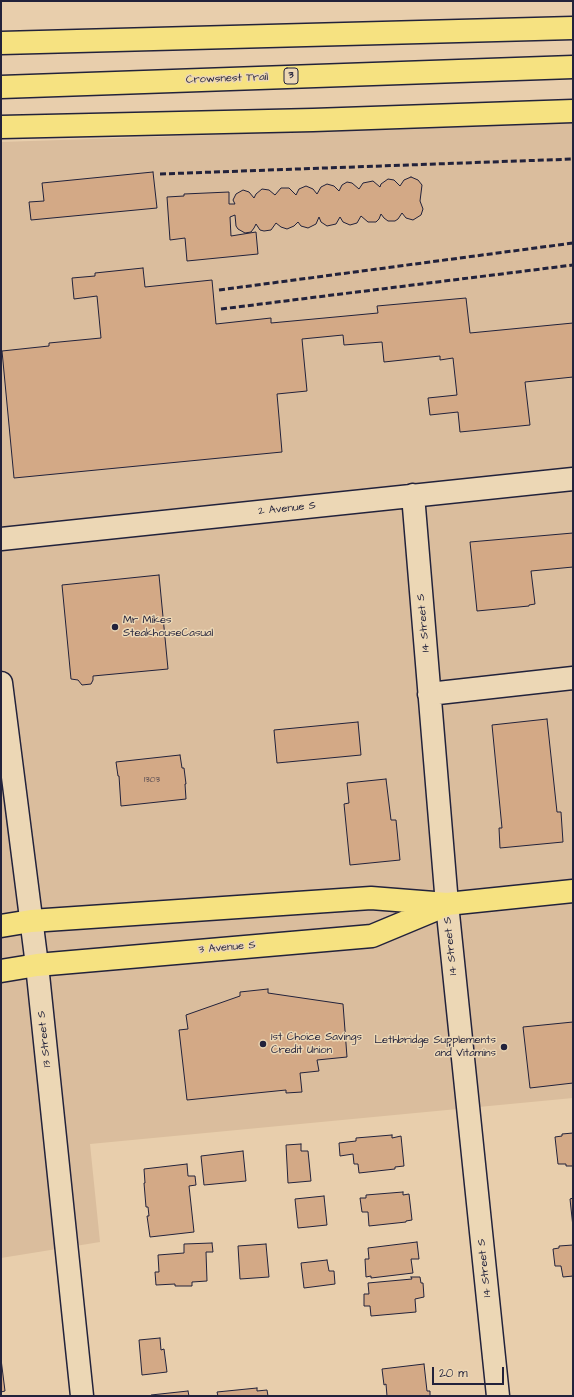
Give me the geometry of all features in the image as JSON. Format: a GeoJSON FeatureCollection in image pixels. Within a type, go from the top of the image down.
{"type":"FeatureCollection","features":[{"type":"Feature","properties":{"kind":"main road"},"geometry":{"type":"LineString","coordinates":[[1,43],[573,28]]}},
{"type":"Feature","properties":{"kind":"main road","name":"Crowsnest Trail"},"geometry":{"type":"LineString","coordinates":[[5,87],[573,67]]}},
{"type":"Feature","properties":{"kind":"main road"},"geometry":{"type":"LineString","coordinates":[[5,127],[320,120],[573,111]]}},
{"type":"Feature","properties":{"kind":"main road","name":"3 Avenue S"},"geometry":{"type":"LineString","coordinates":[[1,926],[31,921],[371,898],[447,904],[573,891]]}},
{"type":"Feature","properties":{"kind":"main road","name":"3 Avenue S"},"geometry":{"type":"LineString","coordinates":[[1,971],[37,965],[372,936],[447,904]]}},
{"type":"Feature","properties":{"kind":"street","name":"2 Avenue S"},"geometry":{"type":"LineString","coordinates":[[1,539],[573,479]]}},
{"type":"Feature","properties":{"kind":"street","name":"14 Street S"},"geometry":{"type":"LineString","coordinates":[[413,495],[447,904],[498,1396]]}},
{"type":"Feature","properties":{"kind":"street"},"geometry":{"type":"LineString","coordinates":[[430,694],[573,678]]}},
{"type":"Feature","properties":{"kind":"street","name":"13 Street S"},"geometry":{"type":"LineString","coordinates":[[1,683],[37,965],[82,1396]]}},
{"type":"Feature","properties":{"kind":"shaded area"},"geometry":{"type":"Polygon","coordinates":[[[573,123],[573,1098],[90,1144],[100,1242],[1,1258],[1,142],[573,123]]]}},
{"type":"Feature","properties":{"kind":"building"},"geometry":{"type":"Polygon","coordinates":[[[153,172],[157,208],[31,220],[29,202],[44,201],[42,183],[153,172]]]}},
{"type":"Feature","properties":{"kind":"building"},"geometry":{"type":"Polygon","coordinates":[[[411,177],[418,180],[422,185],[420,201],[423,209],[421,215],[413,220],[406,218],[402,213],[395,221],[388,221],[381,214],[376,222],[368,222],[361,216],[357,223],[350,225],[343,222],[340,217],[336,224],[327,226],[321,222],[319,217],[316,224],[308,228],[301,226],[298,222],[294,226],[287,229],[276,223],[271,230],[264,231],[260,230],[256,224],[251,232],[245,233],[236,226],[235,215],[230,217],[231,236],[256,232],[258,254],[187,261],[185,238],[170,240],[167,197],[184,196],[184,194],[229,192],[229,204],[235,204],[233,200],[236,194],[243,190],[249,192],[254,198],[262,189],[269,190],[275,195],[281,188],[289,188],[296,195],[299,189],[306,186],[313,189],[317,194],[321,187],[327,184],[334,186],[339,191],[342,185],[347,182],[352,183],[359,189],[363,183],[373,181],[380,187],[381,184],[388,179],[394,180],[400,186],[404,180],[411,177]]]}},
{"type":"Feature","properties":{"kind":"building"},"geometry":{"type":"Polygon","coordinates":[[[143,268],[145,287],[212,280],[216,324],[271,318],[271,323],[378,313],[377,306],[466,298],[470,333],[573,323],[573,377],[525,382],[530,425],[460,432],[458,412],[430,415],[428,398],[457,395],[453,358],[440,360],[440,356],[384,362],[382,342],[344,345],[343,335],[302,339],[307,391],[277,394],[282,452],[14,478],[2,351],[49,346],[49,343],[101,338],[97,296],[74,299],[72,278],[95,276],[95,273],[143,268]]]}},
{"type":"Feature","properties":{"kind":"building"},"geometry":{"type":"Polygon","coordinates":[[[573,533],[573,567],[531,571],[535,604],[529,606],[477,611],[470,542],[573,533]]]}},
{"type":"Feature","properties":{"kind":"building","name":"Mr Mikes SteakhouseCasual"},"geometry":{"type":"Polygon","coordinates":[[[159,575],[168,669],[93,676],[91,684],[82,685],[78,680],[71,679],[62,585],[159,575]]]}},
{"type":"Feature","properties":{"kind":"building"},"geometry":{"type":"Polygon","coordinates":[[[547,719],[557,812],[561,812],[563,842],[500,848],[499,828],[502,828],[492,725],[547,719]]]}},
{"type":"Feature","properties":{"kind":"building"},"geometry":{"type":"Polygon","coordinates":[[[358,722],[361,755],[277,763],[274,730],[358,722]]]}},
{"type":"Feature","properties":{"kind":"building"},"geometry":{"type":"Polygon","coordinates":[[[180,755],[182,768],[184,768],[186,799],[121,806],[119,776],[116,762],[180,755]]]}},
{"type":"Feature","properties":{"kind":"building"},"geometry":{"type":"Polygon","coordinates":[[[386,779],[391,820],[396,820],[400,860],[350,865],[344,804],[349,803],[347,783],[386,779]]]}},
{"type":"Feature","properties":{"kind":"building","name":"1st Choice Savings Credit Union"},"geometry":{"type":"Polygon","coordinates":[[[268,989],[268,993],[343,1004],[347,1057],[317,1060],[319,1071],[300,1073],[302,1092],[286,1093],[286,1090],[187,1100],[179,1030],[188,1029],[186,1015],[240,996],[240,992],[268,989]]]}},
{"type":"Feature","properties":{"kind":"building"},"geometry":{"type":"Polygon","coordinates":[[[573,1022],[573,1083],[530,1088],[523,1027],[573,1022]]]}},
{"type":"Feature","properties":{"kind":"building"},"geometry":{"type":"Polygon","coordinates":[[[573,1133],[573,1166],[558,1164],[555,1137],[562,1136],[562,1134],[573,1133]]]}},
{"type":"Feature","properties":{"kind":"building"},"geometry":{"type":"Polygon","coordinates":[[[392,1135],[392,1138],[401,1136],[404,1166],[395,1167],[395,1169],[359,1173],[358,1164],[354,1164],[353,1154],[340,1156],[339,1143],[356,1141],[356,1138],[392,1135]]]}},
{"type":"Feature","properties":{"kind":"building"},"geometry":{"type":"Polygon","coordinates":[[[301,1144],[301,1151],[308,1151],[311,1181],[288,1183],[286,1145],[301,1144]]]}},
{"type":"Feature","properties":{"kind":"building"},"geometry":{"type":"Polygon","coordinates":[[[243,1151],[246,1181],[204,1185],[201,1156],[243,1151]]]}},
{"type":"Feature","properties":{"kind":"building"},"geometry":{"type":"Polygon","coordinates":[[[187,1164],[188,1176],[195,1176],[196,1185],[189,1186],[194,1232],[150,1237],[147,1216],[149,1216],[148,1207],[146,1207],[144,1169],[187,1164]]]}},
{"type":"Feature","properties":{"kind":"building"},"geometry":{"type":"Polygon","coordinates":[[[403,1192],[403,1195],[409,1194],[412,1220],[369,1226],[368,1212],[362,1212],[360,1198],[366,1198],[366,1195],[403,1192]]]}},
{"type":"Feature","properties":{"kind":"building"},"geometry":{"type":"Polygon","coordinates":[[[324,1196],[327,1225],[298,1228],[295,1199],[324,1196]]]}},
{"type":"Feature","properties":{"kind":"building"},"geometry":{"type":"Polygon","coordinates":[[[573,1198],[573,1227],[570,1199],[573,1198]]]}},
{"type":"Feature","properties":{"kind":"building"},"geometry":{"type":"Polygon","coordinates":[[[417,1242],[419,1259],[411,1259],[413,1273],[371,1278],[371,1276],[366,1277],[365,1259],[369,1259],[368,1248],[417,1242]]]}},
{"type":"Feature","properties":{"kind":"building"},"geometry":{"type":"Polygon","coordinates":[[[212,1243],[213,1252],[206,1252],[207,1281],[192,1282],[192,1286],[175,1286],[175,1284],[156,1285],[155,1272],[159,1272],[158,1255],[184,1253],[184,1244],[212,1243]]]}},
{"type":"Feature","properties":{"kind":"building"},"geometry":{"type":"Polygon","coordinates":[[[266,1244],[269,1277],[240,1279],[238,1246],[266,1244]]]}},
{"type":"Feature","properties":{"kind":"building"},"geometry":{"type":"Polygon","coordinates":[[[573,1245],[573,1276],[563,1277],[561,1266],[555,1266],[553,1249],[559,1248],[559,1246],[573,1245]]]}},
{"type":"Feature","properties":{"kind":"building"},"geometry":{"type":"Polygon","coordinates":[[[327,1260],[329,1271],[334,1271],[335,1284],[304,1288],[301,1263],[327,1260]]]}},
{"type":"Feature","properties":{"kind":"building"},"geometry":{"type":"Polygon","coordinates":[[[411,1277],[420,1277],[421,1283],[423,1283],[424,1297],[415,1299],[416,1312],[371,1316],[370,1306],[364,1306],[364,1294],[369,1294],[368,1283],[412,1279],[411,1277]]]}},
{"type":"Feature","properties":{"kind":"building"},"geometry":{"type":"Polygon","coordinates":[[[160,1338],[161,1350],[164,1349],[167,1372],[142,1375],[139,1340],[160,1338]]]}},
{"type":"Feature","properties":{"kind":"building"},"geometry":{"type":"Polygon","coordinates":[[[1,1359],[5,1391],[1,1392],[1,1359]]]}},
{"type":"Feature","properties":{"kind":"building"},"geometry":{"type":"Polygon","coordinates":[[[424,1364],[427,1391],[430,1391],[430,1396],[387,1396],[386,1384],[384,1385],[382,1369],[424,1364]]]}},
{"type":"Feature","properties":{"kind":"building"},"geometry":{"type":"Polygon","coordinates":[[[257,1388],[257,1391],[267,1390],[268,1396],[218,1396],[217,1392],[257,1388]]]}},
{"type":"Feature","properties":{"kind":"building"},"geometry":{"type":"Polygon","coordinates":[[[188,1391],[189,1396],[151,1396],[151,1395],[188,1391]]]}},
{"type":"Feature","properties":{"kind":"railway"},"geometry":{"type":"LineString","coordinates":[[160,174],[573,159]]}},
{"type":"Feature","properties":{"kind":"railway"},"geometry":{"type":"LineString","coordinates":[[219,290],[573,243]]}},
{"type":"Feature","properties":{"kind":"railway"},"geometry":{"type":"LineString","coordinates":[[221,309],[573,265]]}},
{"type":"Feature","properties":{"kind":"place","name":"Mr Mikes SteakhouseCasual"},"geometry":{"type":"Point","coordinates":[115,627]}},
{"type":"Feature","properties":{"kind":"place","name":"1st Choice Savings Credit Union"},"geometry":{"type":"Point","coordinates":[263,1044]}},
{"type":"Feature","properties":{"kind":"place","name":"Lethbridge Supplements and Vitamins"},"geometry":{"type":"Point","coordinates":[504,1047]}}]}
